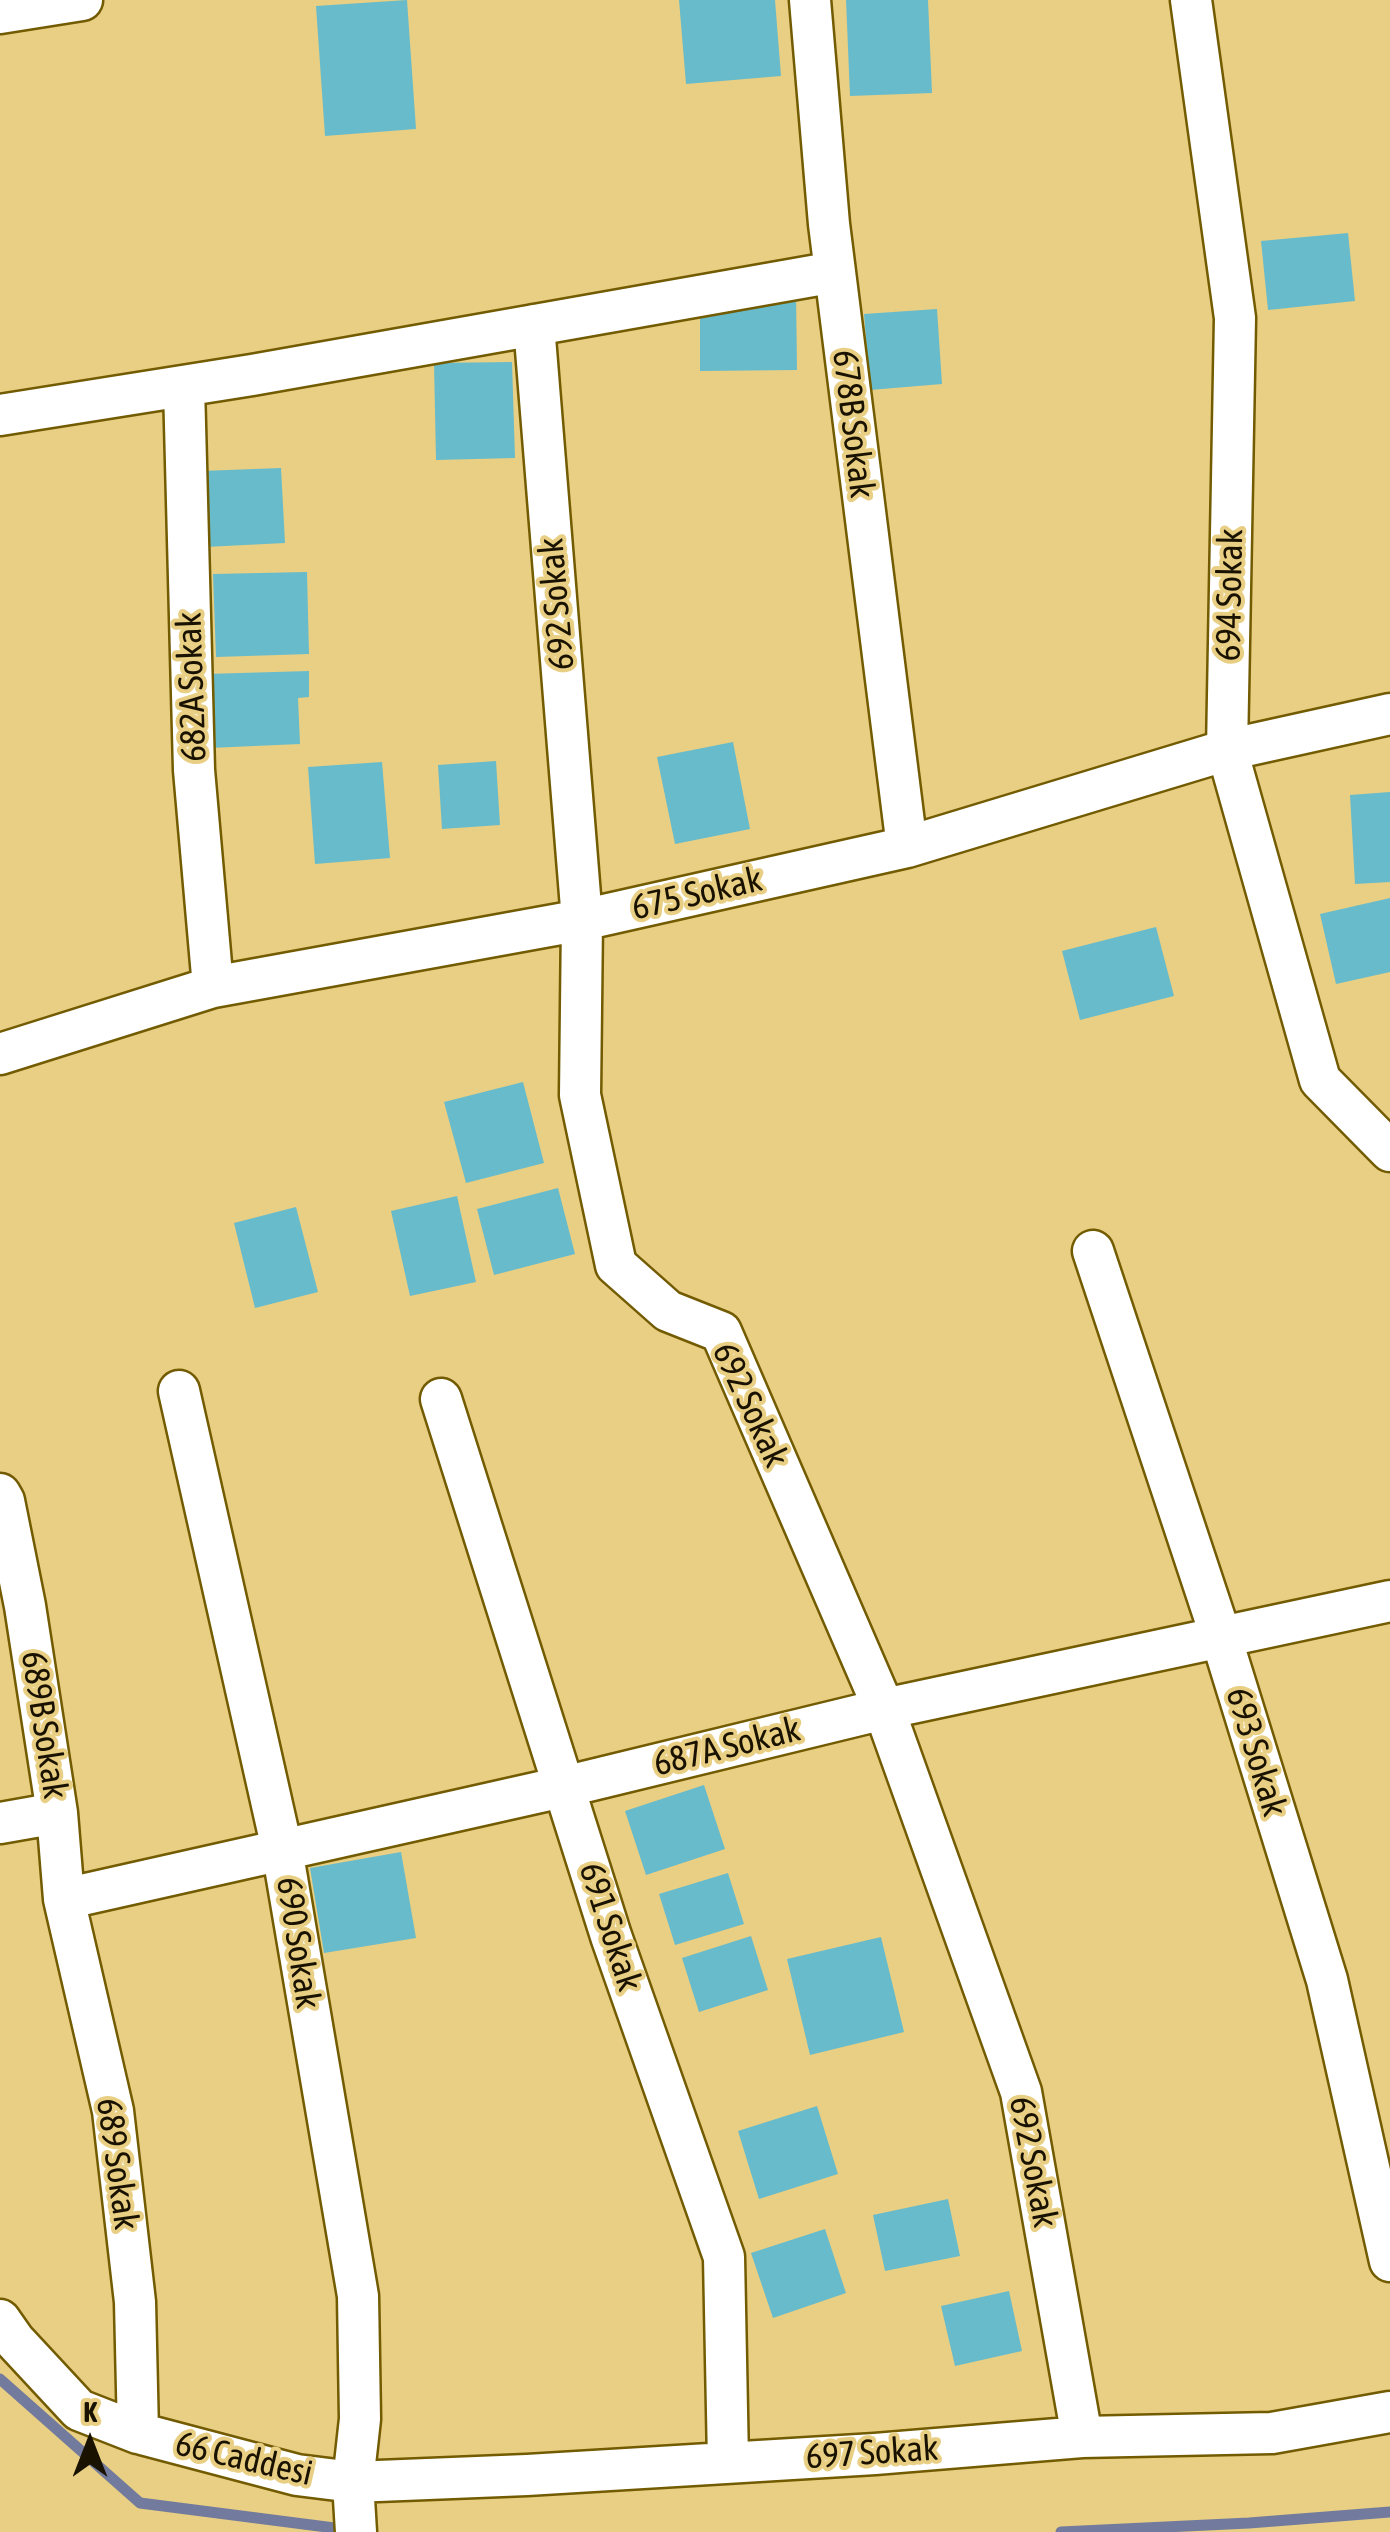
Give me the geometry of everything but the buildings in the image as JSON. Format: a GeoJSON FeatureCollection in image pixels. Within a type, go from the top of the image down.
{"type":"FeatureCollection","features":[{"type":"Feature","properties":{"kind":"street"},"geometry":{"type":"LineString","coordinates":[[0,14],[82,0]]}},
{"type":"Feature","properties":{"kind":"street","name":"678B Sokak"},"geometry":{"type":"LineString","coordinates":[[810,0],[834,272],[907,847]]}},
{"type":"Feature","properties":{"kind":"street","name":"694 Sokak"},"geometry":{"type":"LineString","coordinates":[[1191,0],[1236,318],[1227,750],[1320,1080],[1390,1151]]}},
{"type":"Feature","properties":{"kind":"street"},"geometry":{"type":"LineString","coordinates":[[0,415],[834,272]]}},
{"type":"Feature","properties":{"kind":"street","name":"692 Sokak"},"geometry":{"type":"LineString","coordinates":[[534,325],[582,920],[580,1095],[616,1265],[668,1311],[721,1332],[884,1709],[1022,2092],[1082,2437]]}},
{"type":"Feature","properties":{"kind":"street","name":"682A Sokak"},"geometry":{"type":"LineString","coordinates":[[184,386],[194,770],[213,987]]}},
{"type":"Feature","properties":{"kind":"street","name":"675 Sokak"},"geometry":{"type":"LineString","coordinates":[[0,1054],[213,987],[582,920],[907,847],[1227,750],[1390,714]]}},
{"type":"Feature","properties":{"kind":"street","name":"693 Sokak"},"geometry":{"type":"LineString","coordinates":[[1092,1251],[1221,1637],[1327,1980],[1390,2261]]}},
{"type":"Feature","properties":{"kind":"street","name":"690 Sokak"},"geometry":{"type":"LineString","coordinates":[[180,1391],[282,1848],[358,2296],[360,2419],[354,2505]]}},
{"type":"Feature","properties":{"kind":"street","name":"691 Sokak"},"geometry":{"type":"LineString","coordinates":[[441,1399],[611,1936],[724,2257],[728,2462]]}},
{"type":"Feature","properties":{"kind":"street","name":"689B Sokak"},"geometry":{"type":"LineString","coordinates":[[0,1494],[25,1606],[58,1813],[64,1899]]}},
{"type":"Feature","properties":{"kind":"street","name":"687A Sokak"},"geometry":{"type":"LineString","coordinates":[[64,1899],[884,1709],[1390,1601]]}},
{"type":"Feature","properties":{"kind":"street"},"geometry":{"type":"LineString","coordinates":[[0,1823],[58,1813]]}},
{"type":"Feature","properties":{"kind":"street","name":"689 Sokak"},"geometry":{"type":"LineString","coordinates":[[64,1899],[113,2111],[136,2302],[138,2433]]}},
{"type":"Feature","properties":{"kind":"street","name":"66 Caddesi"},"geometry":{"type":"LineString","coordinates":[[0,2320],[80,2410],[138,2433],[297,2475],[354,2505]]}},
{"type":"Feature","properties":{"kind":"street","name":"697 Sokak"},"geometry":{"type":"LineString","coordinates":[[354,2505],[527,2475],[1082,2437],[1272,2434],[1390,2412]]}},
{"type":"Feature","properties":{"kind":"waterway"},"geometry":{"type":"LineString","coordinates":[[0,2379],[140,2503],[350,2530]]}},
{"type":"Feature","properties":{"kind":"waterway"},"geometry":{"type":"LineString","coordinates":[[1061,2532],[1390,2512]]}}]}
